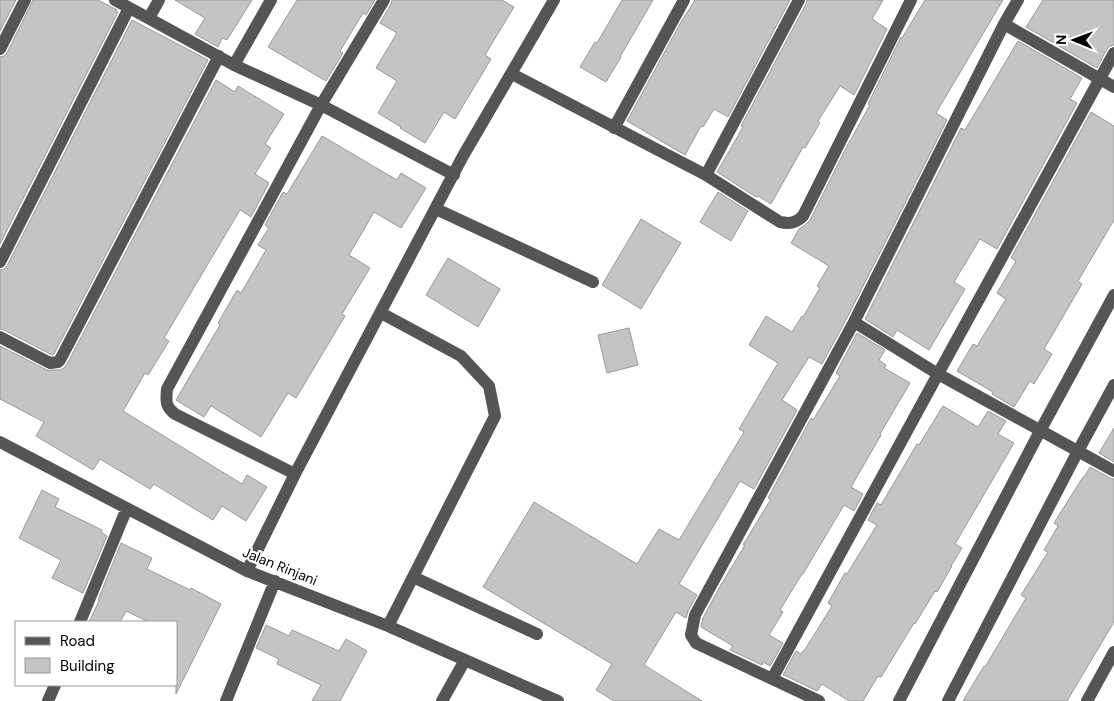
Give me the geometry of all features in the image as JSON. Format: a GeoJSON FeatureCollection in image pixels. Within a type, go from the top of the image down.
{"type":"FeatureCollection","features":[{"type":"Feature","properties":{"kind":"street"},"geometry":{"type":"LineString","coordinates":[[0,49],[25,0]]}},
{"type":"Feature","properties":{"kind":"street"},"geometry":{"type":"LineString","coordinates":[[115,0],[234,65],[321,105],[454,175]]}},
{"type":"Feature","properties":{"kind":"street"},"geometry":{"type":"LineString","coordinates":[[149,18],[159,0]]}},
{"type":"Feature","properties":{"kind":"street"},"geometry":{"type":"LineString","coordinates":[[234,65],[271,0]]}},
{"type":"Feature","properties":{"kind":"street"},"geometry":{"type":"LineString","coordinates":[[295,474],[175,414],[169,410],[166,401],[167,389],[321,105],[384,0]]}},
{"type":"Feature","properties":{"kind":"street"},"geometry":{"type":"LineString","coordinates":[[247,571],[295,474],[463,156],[554,0]]}},
{"type":"Feature","properties":{"kind":"street"},"geometry":{"type":"LineString","coordinates":[[614,128],[684,0]]}},
{"type":"Feature","properties":{"kind":"street"},"geometry":{"type":"LineString","coordinates":[[706,175],[799,0]]}},
{"type":"Feature","properties":{"kind":"street"},"geometry":{"type":"LineString","coordinates":[[512,74],[706,175],[780,222],[791,224],[803,216],[911,0]]}},
{"type":"Feature","properties":{"kind":"street"},"geometry":{"type":"LineString","coordinates":[[819,701],[696,643],[691,636],[695,615],[854,322],[1004,24],[1018,0]]}},
{"type":"Feature","properties":{"kind":"street"},"geometry":{"type":"LineString","coordinates":[[0,262],[129,8]]}},
{"type":"Feature","properties":{"kind":"street"},"geometry":{"type":"LineString","coordinates":[[1004,24],[1114,87]]}},
{"type":"Feature","properties":{"kind":"street"},"geometry":{"type":"LineString","coordinates":[[772,679],[1114,53]]}},
{"type":"Feature","properties":{"kind":"street"},"geometry":{"type":"LineString","coordinates":[[0,337],[50,363],[60,360],[219,56]]}},
{"type":"Feature","properties":{"kind":"street"},"geometry":{"type":"LineString","coordinates":[[436,209],[593,282]]}},
{"type":"Feature","properties":{"kind":"street"},"geometry":{"type":"LineString","coordinates":[[899,701],[1040,431],[1114,295]]}},
{"type":"Feature","properties":{"kind":"street"},"geometry":{"type":"LineString","coordinates":[[381,313],[461,356],[489,386],[495,416],[388,626]]}},
{"type":"Feature","properties":{"kind":"street"},"geometry":{"type":"LineString","coordinates":[[854,322],[938,374],[1114,471]]}},
{"type":"Feature","properties":{"kind":"street"},"geometry":{"type":"LineString","coordinates":[[948,701],[1114,385]]}},
{"type":"Feature","properties":{"kind":"street","name":"Jalan Rinjani"},"geometry":{"type":"LineString","coordinates":[[0,442],[247,571],[388,626],[558,701]]}},
{"type":"Feature","properties":{"kind":"street"},"geometry":{"type":"LineString","coordinates":[[80,621],[127,508]]}},
{"type":"Feature","properties":{"kind":"street"},"geometry":{"type":"LineString","coordinates":[[413,577],[537,634]]}},
{"type":"Feature","properties":{"kind":"street"},"geometry":{"type":"LineString","coordinates":[[226,701],[275,581]]}},
{"type":"Feature","properties":{"kind":"street"},"geometry":{"type":"LineString","coordinates":[[1087,701],[1114,652]]}},
{"type":"Feature","properties":{"kind":"street"},"geometry":{"type":"LineString","coordinates":[[442,701],[465,660]]}},
{"type":"Feature","properties":{"kind":"street"},"geometry":{"type":"LineString","coordinates":[[48,701],[55,686]]}},
{"type":"Feature","properties":{"kind":"building"},"geometry":{"type":"Polygon","coordinates":[[[0,0],[16,0],[0,31],[0,0]]]}},
{"type":"Feature","properties":{"kind":"building"},"geometry":{"type":"Polygon","coordinates":[[[33,0],[98,0],[118,12],[0,244],[0,57],[7,53],[33,0]]]}},
{"type":"Feature","properties":{"kind":"building"},"geometry":{"type":"Polygon","coordinates":[[[175,0],[252,0],[227,40],[222,38],[218,47],[195,34],[205,18],[175,0]]]}},
{"type":"Feature","properties":{"kind":"building"},"geometry":{"type":"Polygon","coordinates":[[[297,0],[375,0],[366,15],[363,13],[340,51],[343,53],[326,81],[268,47],[297,0]]]}},
{"type":"Feature","properties":{"kind":"building"},"geometry":{"type":"Polygon","coordinates":[[[392,0],[502,0],[514,7],[485,55],[491,59],[455,119],[444,112],[425,143],[378,113],[397,81],[376,68],[397,33],[380,23],[392,0]]]}},
{"type":"Feature","properties":{"kind":"building"},"geometry":{"type":"Polygon","coordinates":[[[622,0],[653,0],[606,82],[580,67],[595,42],[597,43],[622,0]]]}},
{"type":"Feature","properties":{"kind":"building"},"geometry":{"type":"Polygon","coordinates":[[[695,0],[790,0],[728,117],[714,109],[703,127],[701,126],[685,155],[627,121],[695,0]]]}},
{"type":"Feature","properties":{"kind":"building"},"geometry":{"type":"Polygon","coordinates":[[[807,0],[883,0],[872,19],[887,29],[854,95],[840,86],[771,204],[758,196],[756,197],[717,172],[743,127],[741,126],[807,0]]]}},
{"type":"Feature","properties":{"kind":"building"},"geometry":{"type":"Polygon","coordinates":[[[925,0],[1003,0],[936,113],[947,120],[822,364],[809,357],[782,400],[797,410],[754,489],[740,481],[679,584],[697,595],[686,618],[676,612],[644,665],[702,701],[614,701],[596,690],[612,664],[483,587],[534,502],[637,564],[659,529],[679,540],[744,432],[739,429],[778,363],[749,345],[766,316],[792,332],[820,288],[817,286],[829,266],[791,243],[799,229],[810,220],[870,105],[868,104],[901,37],[925,0]]]}},
{"type":"Feature","properties":{"kind":"building"},"geometry":{"type":"Polygon","coordinates":[[[1043,0],[1114,0],[1114,45],[1107,49],[1097,68],[1026,27],[1043,0]]]}},
{"type":"Feature","properties":{"kind":"building"},"geometry":{"type":"Polygon","coordinates":[[[132,20],[208,60],[52,355],[0,329],[0,270],[7,266],[132,20]]]}},
{"type":"Feature","properties":{"kind":"building"},"geometry":{"type":"Polygon","coordinates":[[[1018,41],[1082,78],[1070,99],[1077,103],[997,249],[980,239],[954,282],[965,289],[929,350],[897,330],[893,337],[865,319],[961,128],[965,130],[1018,41]]]}},
{"type":"Feature","properties":{"kind":"building"},"geometry":{"type":"Polygon","coordinates":[[[216,80],[235,92],[238,86],[284,114],[265,144],[271,148],[255,174],[269,183],[251,217],[240,210],[164,338],[169,341],[148,375],[145,373],[123,411],[242,484],[247,475],[267,487],[246,521],[222,506],[213,520],[154,484],[150,489],[100,459],[93,470],[36,436],[44,422],[0,399],[0,346],[47,370],[60,370],[67,364],[216,80]]]}},
{"type":"Feature","properties":{"kind":"building"},"geometry":{"type":"Polygon","coordinates":[[[1091,112],[1114,126],[1114,220],[1078,281],[1082,284],[1044,349],[1052,354],[1034,384],[1030,381],[1014,407],[957,371],[973,344],[977,346],[1006,299],[997,293],[1016,261],[1011,258],[1091,112]]]}},
{"type":"Feature","properties":{"kind":"building"},"geometry":{"type":"Polygon","coordinates":[[[322,136],[397,180],[401,173],[426,188],[401,228],[374,212],[349,255],[370,268],[342,314],[345,316],[296,398],[288,393],[261,437],[211,406],[204,417],[176,400],[220,325],[218,323],[237,290],[241,293],[266,250],[258,245],[269,228],[265,225],[283,192],[287,194],[322,136]]]}},
{"type":"Feature","properties":{"kind":"building"},"geometry":{"type":"Polygon","coordinates":[[[718,192],[748,211],[731,241],[700,222],[718,192]]]}},
{"type":"Feature","properties":{"kind":"building"},"geometry":{"type":"Polygon","coordinates":[[[641,219],[681,243],[641,309],[602,285],[641,219]]]}},
{"type":"Feature","properties":{"kind":"building"},"geometry":{"type":"Polygon","coordinates":[[[448,258],[500,289],[478,327],[426,295],[448,258]]]}},
{"type":"Feature","properties":{"kind":"building"},"geometry":{"type":"Polygon","coordinates":[[[629,328],[638,365],[607,373],[598,335],[629,328]]]}},
{"type":"Feature","properties":{"kind":"building"},"geometry":{"type":"Polygon","coordinates":[[[857,333],[885,350],[879,360],[886,365],[884,368],[910,383],[851,487],[863,494],[854,511],[844,505],[780,610],[783,612],[769,635],[783,643],[770,666],[763,662],[762,665],[730,650],[733,646],[701,627],[703,618],[771,499],[768,498],[811,418],[813,420],[840,376],[836,373],[857,333]]]}},
{"type":"Feature","properties":{"kind":"building"},"geometry":{"type":"Polygon","coordinates":[[[943,406],[978,427],[988,411],[1006,421],[998,434],[1014,443],[955,544],[962,548],[937,592],[935,591],[881,677],[878,676],[863,701],[849,701],[822,684],[817,691],[783,675],[796,651],[801,654],[804,651],[832,606],[828,603],[845,573],[847,574],[877,525],[868,520],[877,503],[881,505],[917,444],[919,445],[943,406]]]}},
{"type":"Feature","properties":{"kind":"building"},"geometry":{"type":"Polygon","coordinates":[[[1114,428],[1114,462],[1099,453],[1114,428]]]}},
{"type":"Feature","properties":{"kind":"building"},"geometry":{"type":"Polygon","coordinates":[[[1090,467],[1114,479],[1114,622],[1067,701],[963,701],[1026,598],[1021,595],[1048,552],[1044,550],[1058,526],[1054,523],[1090,467]]]}},
{"type":"Feature","properties":{"kind":"building"},"geometry":{"type":"Polygon","coordinates":[[[42,490],[59,499],[55,507],[102,530],[101,532],[107,536],[83,593],[52,578],[61,560],[19,538],[42,490]]]}},
{"type":"Feature","properties":{"kind":"building"},"geometry":{"type":"Polygon","coordinates":[[[121,543],[152,558],[147,569],[190,590],[191,588],[221,604],[176,694],[176,686],[178,686],[178,621],[147,621],[126,611],[121,621],[89,621],[121,543]]]}},
{"type":"Feature","properties":{"kind":"building"},"geometry":{"type":"Polygon","coordinates":[[[266,625],[289,636],[292,630],[339,651],[346,639],[367,651],[340,701],[312,701],[321,685],[277,664],[279,659],[256,648],[266,625]]]}}]}
